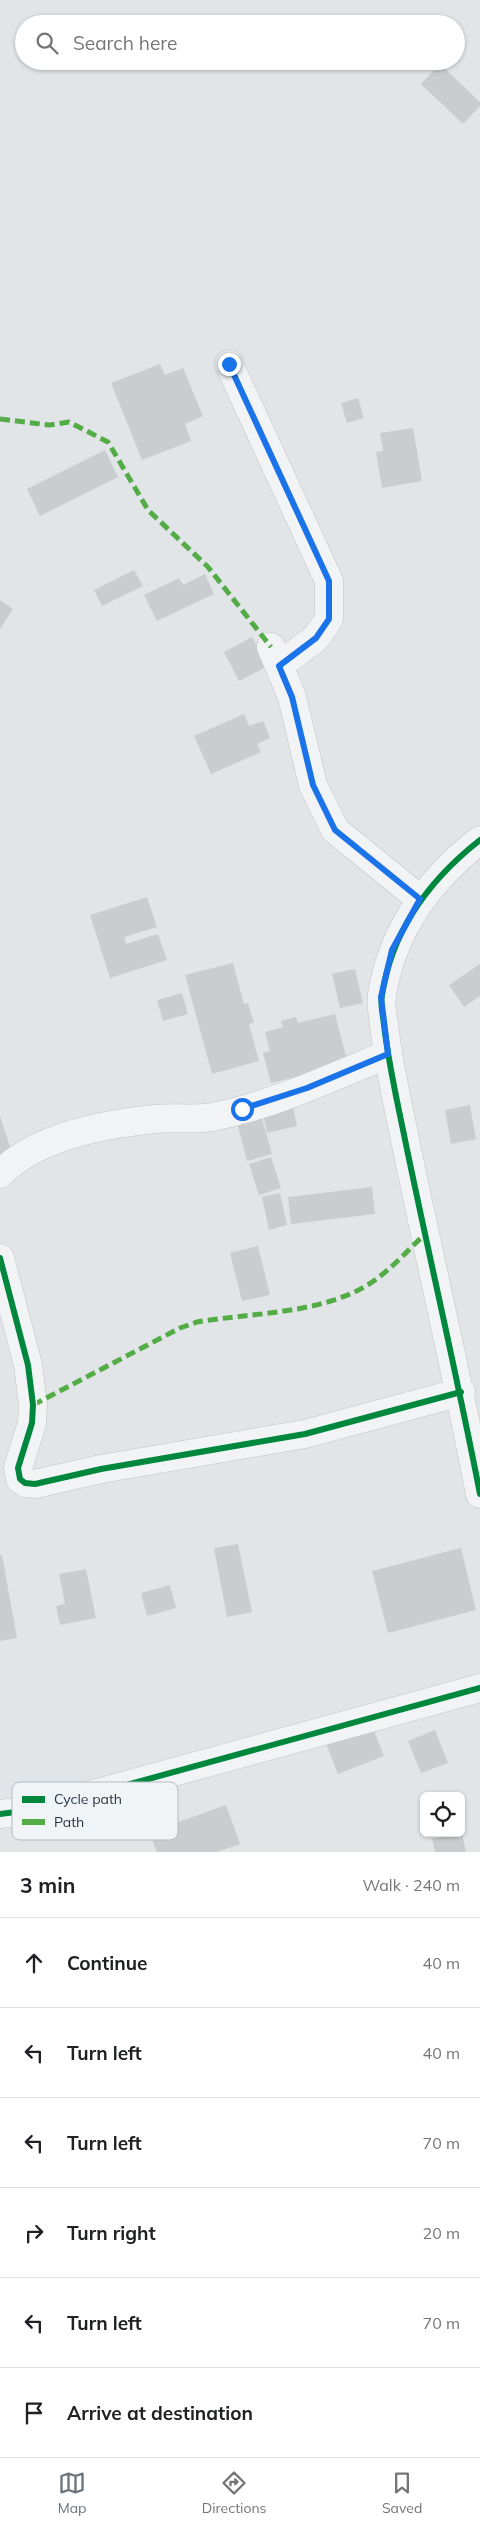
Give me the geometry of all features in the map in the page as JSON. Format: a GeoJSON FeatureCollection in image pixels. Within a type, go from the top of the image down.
{"type":"FeatureCollection","features":[{"type":"Feature","properties":{"kind":"street"},"geometry":{"type":"LineString","coordinates":[[229,364],[329,581],[329,619],[316,638],[275,657],[292,697],[313,785],[335,830],[420,899]]}},
{"type":"Feature","properties":{"kind":"street"},"geometry":{"type":"LineString","coordinates":[[480,840],[464,853],[420,899],[392,950],[381,997],[388,1054],[424,1234],[460,1392],[480,1494]]}},
{"type":"Feature","properties":{"kind":"street"},"geometry":{"type":"LineString","coordinates":[[0,1174],[20,1157],[47,1144],[100,1126],[156,1119],[210,1117],[242,1109],[307,1088],[388,1054]]}},
{"type":"Feature","properties":{"kind":"street"},"geometry":{"type":"LineString","coordinates":[[0,1258],[28,1365],[33,1405],[32,1423],[18,1468],[20,1478],[25,1483],[35,1484],[101,1470],[305,1434],[460,1392]]}},
{"type":"Feature","properties":{"kind":"street"},"geometry":{"type":"LineString","coordinates":[[137,1782],[480,1688]]}},
{"type":"Feature","properties":{"kind":"building"},"geometry":{"type":"Polygon","coordinates":[[[434,70],[446,70],[480,102],[480,106],[463,124],[421,84],[434,70]]]}},
{"type":"Feature","properties":{"kind":"building"},"geometry":{"type":"Polygon","coordinates":[[[160,364],[165,375],[183,368],[203,416],[185,424],[191,441],[142,460],[111,383],[160,364]]]}},
{"type":"Feature","properties":{"kind":"building"},"geometry":{"type":"Polygon","coordinates":[[[358,398],[364,418],[347,423],[341,403],[358,398]]]}},
{"type":"Feature","properties":{"kind":"building"},"geometry":{"type":"Polygon","coordinates":[[[413,428],[422,481],[382,488],[376,452],[383,451],[380,433],[413,428]]]}},
{"type":"Feature","properties":{"kind":"building"},"geometry":{"type":"Polygon","coordinates":[[[105,450],[118,477],[40,516],[27,489],[105,450]]]}},
{"type":"Feature","properties":{"kind":"building"},"geometry":{"type":"Polygon","coordinates":[[[134,570],[143,586],[102,606],[94,590],[134,570]]]}},
{"type":"Feature","properties":{"kind":"building"},"geometry":{"type":"Polygon","coordinates":[[[205,574],[214,594],[157,621],[144,595],[179,578],[183,585],[205,574]]]}},
{"type":"Feature","properties":{"kind":"building"},"geometry":{"type":"Polygon","coordinates":[[[0,600],[13,609],[0,629],[0,600]]]}},
{"type":"Feature","properties":{"kind":"building"},"geometry":{"type":"Polygon","coordinates":[[[252,637],[268,666],[239,681],[224,652],[252,637]]]}},
{"type":"Feature","properties":{"kind":"building"},"geometry":{"type":"Polygon","coordinates":[[[244,714],[249,726],[263,721],[270,738],[257,744],[261,752],[211,774],[194,736],[244,714]]]}},
{"type":"Feature","properties":{"kind":"building"},"geometry":{"type":"Polygon","coordinates":[[[147,897],[157,927],[124,937],[126,944],[158,934],[167,960],[110,978],[90,915],[147,897]]]}},
{"type":"Feature","properties":{"kind":"building"},"geometry":{"type":"Polygon","coordinates":[[[233,963],[244,1004],[248,1003],[254,1023],[249,1024],[259,1061],[212,1074],[185,975],[233,963]]]}},
{"type":"Feature","properties":{"kind":"building"},"geometry":{"type":"Polygon","coordinates":[[[480,964],[480,996],[464,1007],[449,985],[480,964]]]}},
{"type":"Feature","properties":{"kind":"building"},"geometry":{"type":"Polygon","coordinates":[[[355,969],[363,1003],[340,1008],[332,974],[355,969]]]}},
{"type":"Feature","properties":{"kind":"building"},"geometry":{"type":"Polygon","coordinates":[[[182,993],[188,1014],[163,1021],[157,1000],[182,993]]]}},
{"type":"Feature","properties":{"kind":"building"},"geometry":{"type":"Polygon","coordinates":[[[335,1014],[348,1064],[271,1083],[263,1053],[270,1051],[265,1032],[283,1027],[281,1021],[296,1017],[298,1023],[335,1014]]]}},
{"type":"Feature","properties":{"kind":"building"},"geometry":{"type":"Polygon","coordinates":[[[292,1102],[297,1126],[267,1133],[262,1108],[292,1102]]]}},
{"type":"Feature","properties":{"kind":"building"},"geometry":{"type":"Polygon","coordinates":[[[470,1105],[476,1139],[451,1144],[445,1110],[470,1105]]]}},
{"type":"Feature","properties":{"kind":"building"},"geometry":{"type":"Polygon","coordinates":[[[259,1108],[272,1154],[247,1161],[235,1115],[259,1108]]]}},
{"type":"Feature","properties":{"kind":"building"},"geometry":{"type":"Polygon","coordinates":[[[0,1116],[13,1156],[0,1160],[0,1116]]]}},
{"type":"Feature","properties":{"kind":"building"},"geometry":{"type":"Polygon","coordinates":[[[271,1157],[281,1188],[259,1195],[249,1164],[271,1157]]]}},
{"type":"Feature","properties":{"kind":"building"},"geometry":{"type":"Polygon","coordinates":[[[372,1187],[375,1214],[291,1224],[288,1197],[372,1187]]]}},
{"type":"Feature","properties":{"kind":"building"},"geometry":{"type":"Polygon","coordinates":[[[280,1193],[287,1225],[269,1230],[262,1197],[280,1193]]]}},
{"type":"Feature","properties":{"kind":"building"},"geometry":{"type":"Polygon","coordinates":[[[258,1246],[270,1295],[242,1301],[230,1253],[258,1246]]]}},
{"type":"Feature","properties":{"kind":"building"},"geometry":{"type":"Polygon","coordinates":[[[238,1544],[252,1612],[227,1617],[214,1548],[238,1544]]]}},
{"type":"Feature","properties":{"kind":"building"},"geometry":{"type":"Polygon","coordinates":[[[461,1548],[476,1610],[388,1633],[372,1571],[461,1548]]]}},
{"type":"Feature","properties":{"kind":"building"},"geometry":{"type":"Polygon","coordinates":[[[0,1555],[2,1555],[17,1638],[0,1641],[0,1555]]]}},
{"type":"Feature","properties":{"kind":"building"},"geometry":{"type":"Polygon","coordinates":[[[86,1569],[96,1618],[60,1625],[56,1606],[65,1604],[59,1574],[86,1569]]]}},
{"type":"Feature","properties":{"kind":"building"},"geometry":{"type":"Polygon","coordinates":[[[170,1585],[176,1608],[147,1616],[141,1593],[170,1585]]]}},
{"type":"Feature","properties":{"kind":"building"},"geometry":{"type":"Polygon","coordinates":[[[371,1723],[384,1756],[338,1774],[325,1741],[371,1723]]]}},
{"type":"Feature","properties":{"kind":"building"},"geometry":{"type":"Polygon","coordinates":[[[435,1730],[448,1763],[421,1773],[408,1741],[435,1730]]]}},
{"type":"Feature","properties":{"kind":"building"},"geometry":{"type":"Polygon","coordinates":[[[226,1805],[240,1844],[217,1852],[157,1852],[152,1840],[178,1840],[178,1822],[226,1805]]]}},
{"type":"Feature","properties":{"kind":"building"},"geometry":{"type":"Polygon","coordinates":[[[463,1837],[466,1852],[435,1852],[432,1839],[463,1837]]]}},
{"type":"Feature","properties":{"kind":"marked path"},"geometry":{"type":"LineString","coordinates":[[0,419],[49,425],[69,422],[108,442],[148,510],[208,567],[271,647]]}},
{"type":"Feature","properties":{"kind":"marked path"},"geometry":{"type":"LineString","coordinates":[[33,1405],[180,1328],[197,1322],[304,1308],[346,1296],[380,1276],[424,1235]]}},
{"type":"Feature","properties":{"kind":"cycle path"},"geometry":{"type":"LineString","coordinates":[[480,840],[445,872],[429,889],[416,908],[394,949],[387,971],[381,1002],[394,1088],[480,1494]]}},
{"type":"Feature","properties":{"kind":"cycle path"},"geometry":{"type":"LineString","coordinates":[[0,1258],[28,1365],[33,1405],[32,1423],[18,1468],[20,1479],[25,1483],[35,1484],[101,1469],[305,1434],[461,1392]]}},
{"type":"Feature","properties":{"kind":"cycle path"},"geometry":{"type":"LineString","coordinates":[[137,1782],[480,1688]]}},
{"type":"Feature","properties":{"kind":"cycle path"},"geometry":{"type":"LineString","coordinates":[[0,1814],[12,1812]]}},
{"type":"Feature","properties":{"kind":"route"},"geometry":{"type":"LineString","coordinates":[[229,364],[329,581],[329,619],[316,638],[279,666],[292,697],[313,785],[335,830],[420,899],[392,950],[381,997],[388,1054],[307,1088],[242,1109]]}}]}
